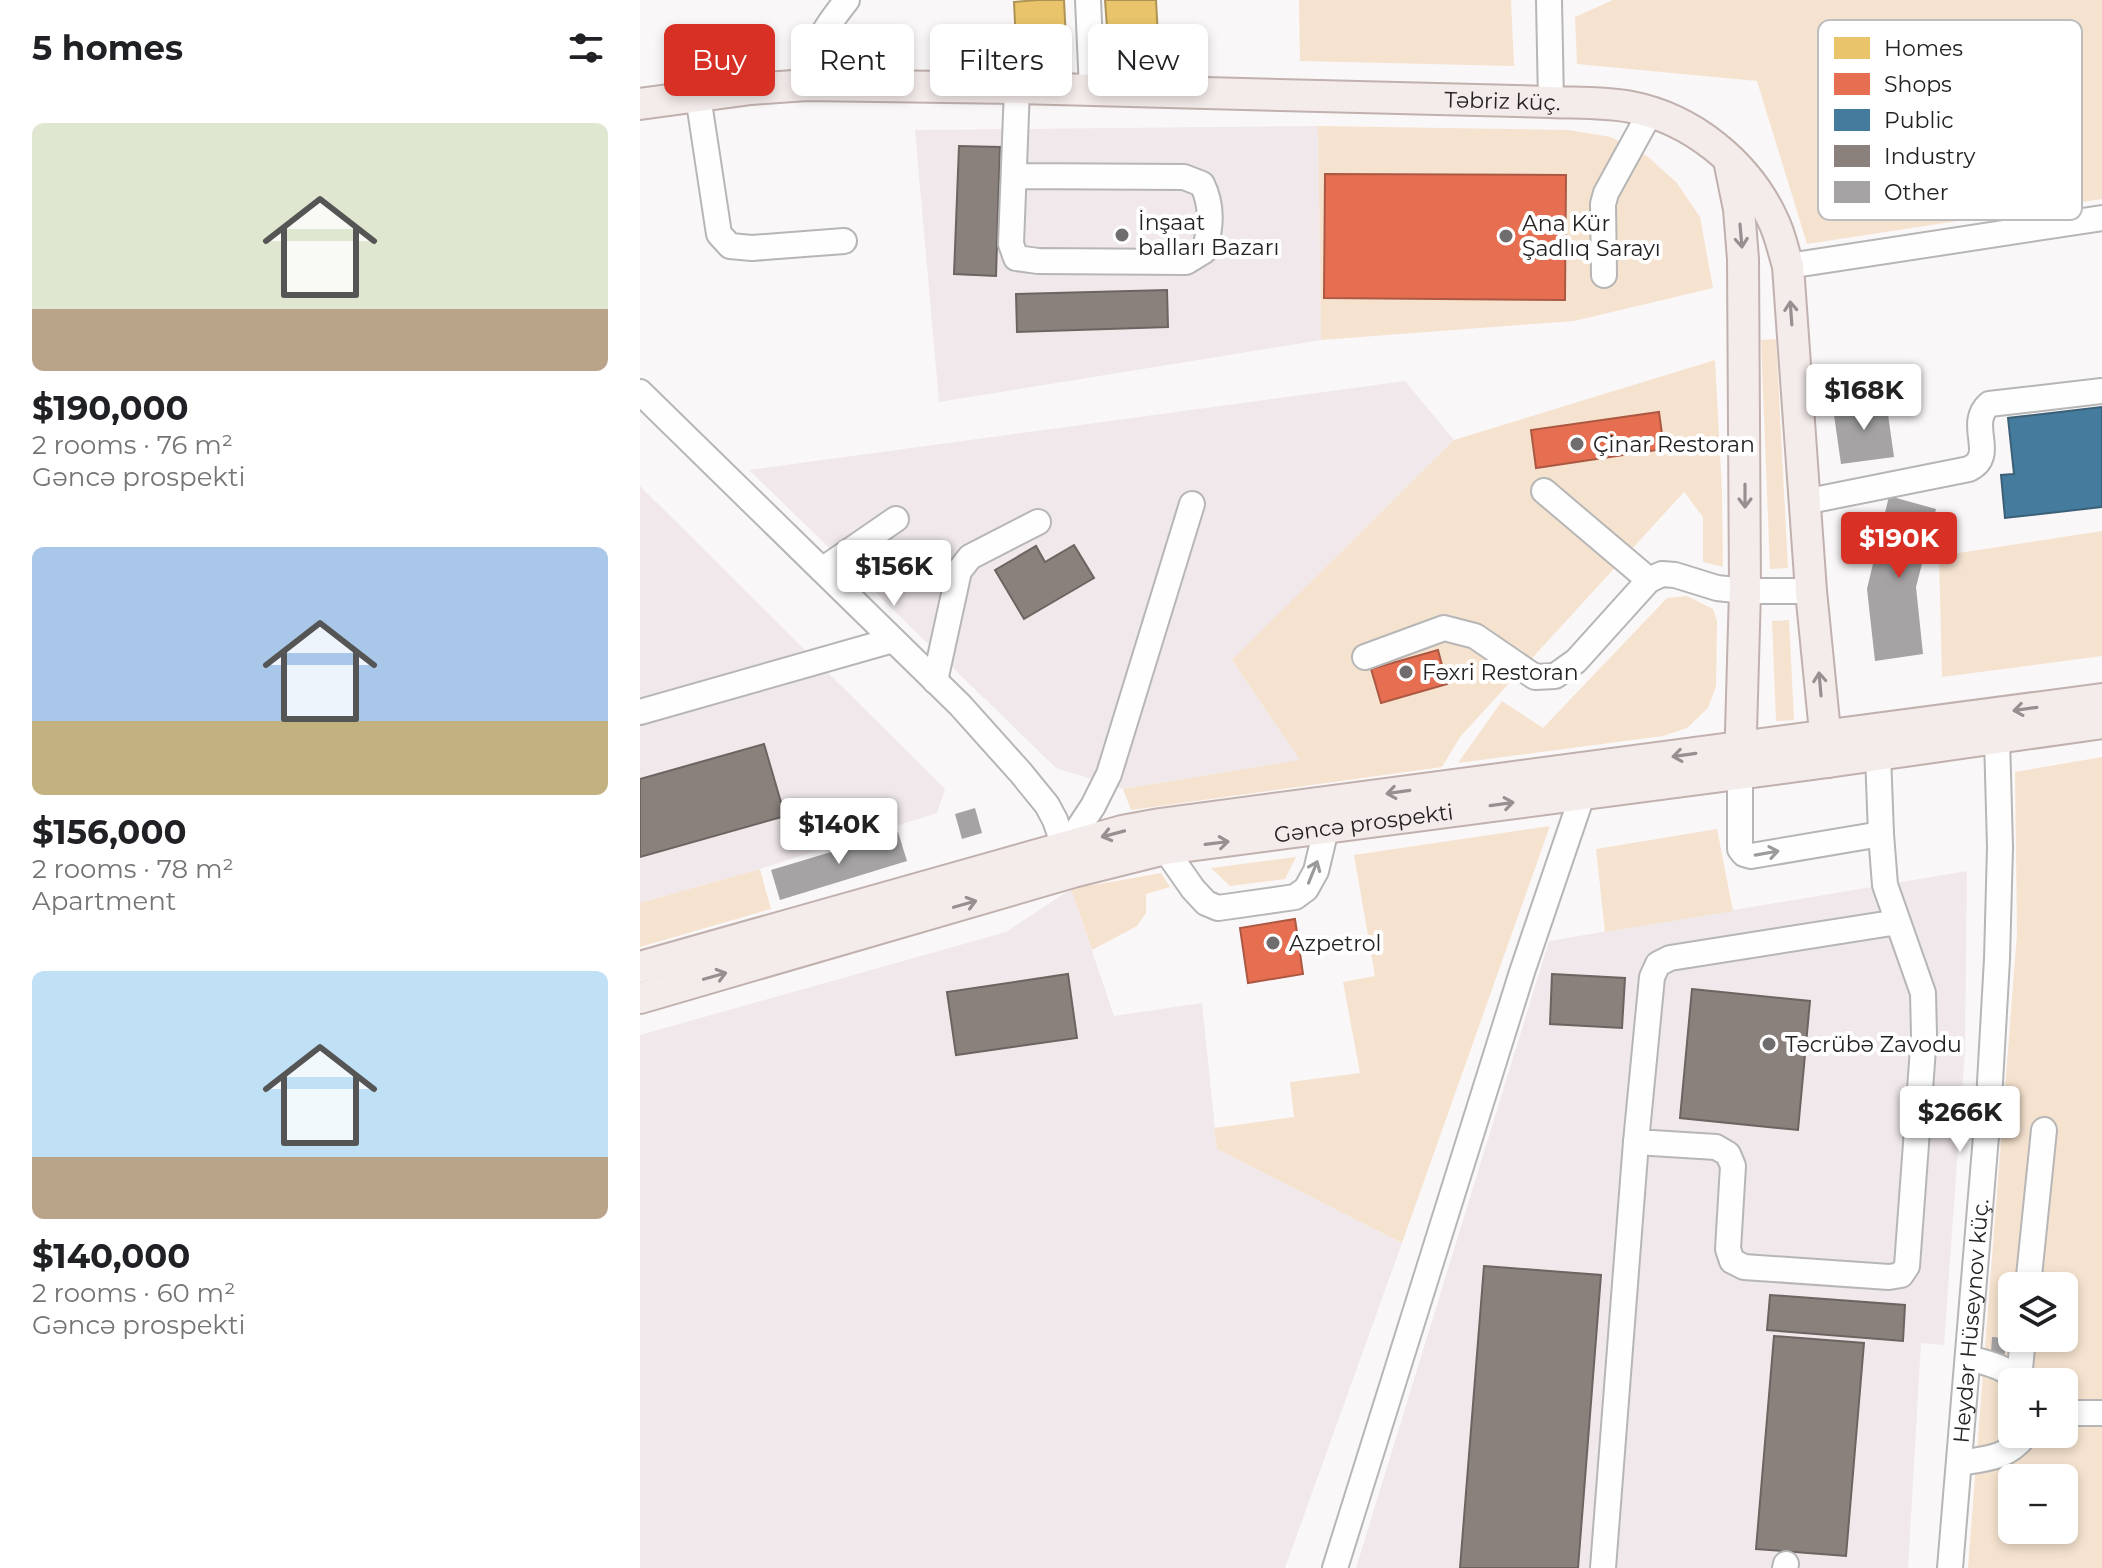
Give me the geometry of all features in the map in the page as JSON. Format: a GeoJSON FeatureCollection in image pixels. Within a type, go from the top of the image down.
{"type":"FeatureCollection","features":[{"type":"Feature","properties":{"kind":"main road","name":"Təbriz küç."},"geometry":{"type":"LineString","coordinates":[[1208,93],[1631,107],[1684,126],[1729,159],[1761,198],[1781,241],[1788,266],[1811,591],[1826,749]]}},
{"type":"Feature","properties":{"kind":"main road","name":"Təbriz küç."},"geometry":{"type":"LineString","coordinates":[[640,104],[698,96]]}},
{"type":"Feature","properties":{"kind":"main road"},"geometry":{"type":"LineString","coordinates":[[1729,159],[1739,209],[1743,259],[1745,591],[1740,760]]}},
{"type":"Feature","properties":{"kind":"main road","name":"Gəncə prospekti"},"geometry":{"type":"LineString","coordinates":[[640,998],[1070,860],[1122,831],[1160,824],[1826,749],[2102,699]]}},
{"type":"Feature","properties":{"kind":"main road","name":"Gəncə prospekti"},"geometry":{"type":"LineString","coordinates":[[1826,749],[1878,755],[2102,723]]}},
{"type":"Feature","properties":{"kind":"main road","name":"Gəncə prospekti"},"geometry":{"type":"LineString","coordinates":[[640,967],[1070,860],[1130,857],[1165,849],[1583,793],[1740,760]]}},
{"type":"Feature","properties":{"kind":"street"},"geometry":{"type":"LineString","coordinates":[[830,24],[847,0]]}},
{"type":"Feature","properties":{"kind":"street"},"geometry":{"type":"LineString","coordinates":[[1088,0],[1089,24]]}},
{"type":"Feature","properties":{"kind":"street"},"geometry":{"type":"LineString","coordinates":[[1549,0],[1551,102]]}},
{"type":"Feature","properties":{"kind":"street"},"geometry":{"type":"LineString","coordinates":[[698,96],[719,234],[730,246],[752,248],[844,241]]}},
{"type":"Feature","properties":{"kind":"street"},"geometry":{"type":"LineString","coordinates":[[1014,176],[1184,177],[1202,184],[1209,198],[1210,232],[1204,251],[1186,262],[1038,261],[1016,258],[1011,244],[1017,96]]}},
{"type":"Feature","properties":{"kind":"street"},"geometry":{"type":"LineString","coordinates":[[1604,275],[1603,204],[1606,193],[1650,113]]}},
{"type":"Feature","properties":{"kind":"street"},"geometry":{"type":"LineString","coordinates":[[1788,266],[2102,218]]}},
{"type":"Feature","properties":{"kind":"street"},"geometry":{"type":"LineString","coordinates":[[1804,502],[1978,465],[1982,455],[1979,421],[1982,410],[1989,404],[2102,391]]}},
{"type":"Feature","properties":{"kind":"street"},"geometry":{"type":"LineString","coordinates":[[640,392],[960,705],[1037,791],[1055,820],[1070,860]]}},
{"type":"Feature","properties":{"kind":"street"},"geometry":{"type":"LineString","coordinates":[[1544,491],[1649,580]]}},
{"type":"Feature","properties":{"kind":"street"},"geometry":{"type":"LineString","coordinates":[[1070,860],[1109,774],[1192,504]]}},
{"type":"Feature","properties":{"kind":"street"},"geometry":{"type":"LineString","coordinates":[[822,570],[896,519]]}},
{"type":"Feature","properties":{"kind":"street"},"geometry":{"type":"LineString","coordinates":[[935,681],[959,571],[970,557],[1038,522]]}},
{"type":"Feature","properties":{"kind":"street"},"geometry":{"type":"LineString","coordinates":[[1365,657],[1444,628],[1475,636],[1535,677],[1555,676],[1576,661],[1649,580],[1662,574],[1717,588],[1811,591]]}},
{"type":"Feature","properties":{"kind":"street"},"geometry":{"type":"LineString","coordinates":[[640,712],[893,640]]}},
{"type":"Feature","properties":{"kind":"street","name":"Heydər Hüseynov küç."},"geometry":{"type":"LineString","coordinates":[[1950,1568],[1989,1100],[1997,959],[2000,847],[1997,738]]}},
{"type":"Feature","properties":{"kind":"street"},"geometry":{"type":"LineString","coordinates":[[1636,1142],[1716,1147],[1728,1154],[1733,1166],[1728,1249],[1732,1261],[1744,1267],[1889,1277],[1901,1275],[1907,1266],[1924,1035],[1923,993],[1885,885],[1878,755]]}},
{"type":"Feature","properties":{"kind":"street"},"geometry":{"type":"LineString","coordinates":[[1740,760],[1740,849],[1744,854],[1751,856],[1881,834]]}},
{"type":"Feature","properties":{"kind":"street"},"geometry":{"type":"LineString","coordinates":[[1335,1568],[1522,972],[1583,793]]}},
{"type":"Feature","properties":{"kind":"street"},"geometry":{"type":"LineString","coordinates":[[1165,849],[1193,889],[1206,903],[1218,908],[1295,897],[1306,889],[1316,871],[1326,829]]}},
{"type":"Feature","properties":{"kind":"street"},"geometry":{"type":"LineString","coordinates":[[1603,1568],[1652,977],[1658,964],[1670,958],[1898,922]]}},
{"type":"Feature","properties":{"kind":"street"},"geometry":{"type":"LineString","coordinates":[[2029,1272],[2044,1130]]}},
{"type":"Feature","properties":{"kind":"street"},"geometry":{"type":"LineString","coordinates":[[1968,1358],[2000,1368]]}},
{"type":"Feature","properties":{"kind":"street"},"geometry":{"type":"LineString","coordinates":[[2078,1413],[2102,1413]]}},
{"type":"Feature","properties":{"kind":"street"},"geometry":{"type":"LineString","coordinates":[[1959,1463],[1995,1458],[2013,1448]]}},
{"type":"Feature","properties":{"kind":"shaded area"},"geometry":{"type":"Polygon","coordinates":[[[1299,0],[1511,0],[1514,66],[1300,61],[1299,0]]]}},
{"type":"Feature","properties":{"kind":"shaded area"},"geometry":{"type":"Polygon","coordinates":[[[1613,0],[2102,0],[2102,199],[2082,202],[2082,20],[1818,20],[1818,220],[1964,220],[1807,244],[1757,81],[1577,64],[1575,17],[1613,0]]]}},
{"type":"Feature","properties":{"kind":"shaded area","name":"İnşaat balları Bazarı"},"geometry":{"type":"Polygon","coordinates":[[[1318,126],[1321,340],[939,402],[915,130],[1318,126]]]}},
{"type":"Feature","properties":{"kind":"shaded area"},"geometry":{"type":"Polygon","coordinates":[[[1318,126],[1569,130],[1611,137],[1647,156],[1677,183],[1700,217],[1713,288],[1574,321],[1321,340],[1318,126]]]}},
{"type":"Feature","properties":{"kind":"shaded area"},"geometry":{"type":"Polygon","coordinates":[[[1776,339],[1788,568],[1770,569],[1761,340],[1776,339]]]}},
{"type":"Feature","properties":{"kind":"shaded area"},"geometry":{"type":"Polygon","coordinates":[[[1715,360],[1723,567],[1703,562],[1703,517],[1684,492],[1460,737],[1442,767],[1131,810],[1123,789],[1300,760],[1232,660],[1454,440],[1715,360]]]}},
{"type":"Feature","properties":{"kind":"shaded area"},"geometry":{"type":"Polygon","coordinates":[[[1405,381],[1454,440],[1232,660],[1301,760],[1123,789],[1056,768],[749,470],[1405,381]]]}},
{"type":"Feature","properties":{"kind":"shaded area"},"geometry":{"type":"Polygon","coordinates":[[[640,486],[945,789],[937,813],[640,903],[640,486]]]}},
{"type":"Feature","properties":{"kind":"shaded area"},"geometry":{"type":"Polygon","coordinates":[[[2102,531],[2102,656],[1942,677],[1939,556],[2102,531]]]}},
{"type":"Feature","properties":{"kind":"shaded area"},"geometry":{"type":"Polygon","coordinates":[[[1687,596],[1713,609],[1717,621],[1716,686],[1708,708],[1687,728],[1663,736],[1458,763],[1502,701],[1543,728],[1667,598],[1687,596]]]}},
{"type":"Feature","properties":{"kind":"shaded area"},"geometry":{"type":"Polygon","coordinates":[[[1789,620],[1794,720],[1776,721],[1772,621],[1789,620]]]}},
{"type":"Feature","properties":{"kind":"shaded area"},"geometry":{"type":"Polygon","coordinates":[[[2102,757],[2102,1568],[1968,1568],[2017,933],[2015,772],[2102,757]]]}},
{"type":"Feature","properties":{"kind":"shaded area"},"geometry":{"type":"Polygon","coordinates":[[[1550,826],[1402,1243],[1217,1149],[1214,1128],[1294,1117],[1290,1082],[1360,1073],[1343,982],[1375,976],[1354,855],[1550,826]]]}},
{"type":"Feature","properties":{"kind":"shaded area"},"geometry":{"type":"Polygon","coordinates":[[[1717,829],[1733,911],[1605,932],[1596,849],[1717,829]]]}},
{"type":"Feature","properties":{"kind":"shaded area"},"geometry":{"type":"Polygon","coordinates":[[[1296,857],[1285,879],[1230,886],[1211,868],[1296,857]]]}},
{"type":"Feature","properties":{"kind":"shaded area"},"geometry":{"type":"Polygon","coordinates":[[[760,869],[771,909],[640,947],[640,903],[760,869]]]}},
{"type":"Feature","properties":{"kind":"shaded area","name":"Təcrübə Zavodu"},"geometry":{"type":"Polygon","coordinates":[[[1967,871],[1965,1049],[1944,1345],[1921,1343],[1908,1568],[1356,1568],[1549,941],[1967,871]]]}},
{"type":"Feature","properties":{"kind":"shaded area"},"geometry":{"type":"Polygon","coordinates":[[[1161,873],[1170,887],[1146,894],[1146,913],[1137,926],[1092,950],[1071,889],[1161,873]]]}},
{"type":"Feature","properties":{"kind":"shaded area"},"geometry":{"type":"Polygon","coordinates":[[[1071,889],[1114,1016],[1202,1003],[1217,1149],[1402,1243],[1285,1568],[640,1568],[640,1035],[1006,932],[1071,889]]]}},
{"type":"Feature","properties":{"kind":"building: Homes"},"geometry":{"type":"Polygon","coordinates":[[[1064,0],[1065,24],[1015,24],[1014,2],[1064,0]]]}},
{"type":"Feature","properties":{"kind":"building: Homes"},"geometry":{"type":"Polygon","coordinates":[[[1105,0],[1156,0],[1157,24],[1107,24],[1105,0]]]}},
{"type":"Feature","properties":{"kind":"building: Shops"},"geometry":{"type":"Polygon","coordinates":[[[1325,174],[1566,175],[1565,300],[1324,298],[1325,174]]]}},
{"type":"Feature","properties":{"kind":"building: Shops"},"geometry":{"type":"Polygon","coordinates":[[[1659,412],[1664,449],[1536,468],[1531,430],[1659,412]]]}},
{"type":"Feature","properties":{"kind":"building: Shops"},"geometry":{"type":"Polygon","coordinates":[[[1438,650],[1447,684],[1381,703],[1371,669],[1438,650]]]}},
{"type":"Feature","properties":{"kind":"building: Shops"},"geometry":{"type":"Polygon","coordinates":[[[1295,919],[1303,974],[1248,983],[1240,928],[1295,919]]]}},
{"type":"Feature","properties":{"kind":"building: Public"},"geometry":{"type":"Polygon","coordinates":[[[2102,407],[2102,507],[2005,518],[2001,475],[2014,474],[2008,418],[2102,407]]]}},
{"type":"Feature","properties":{"kind":"building: Industry"},"geometry":{"type":"Polygon","coordinates":[[[959,146],[1000,147],[996,276],[954,274],[959,146]]]}},
{"type":"Feature","properties":{"kind":"building: Industry"},"geometry":{"type":"Polygon","coordinates":[[[1167,290],[1168,327],[1017,332],[1016,294],[1167,290]]]}},
{"type":"Feature","properties":{"kind":"building: Industry"},"geometry":{"type":"Polygon","coordinates":[[[1074,545],[1094,578],[1024,619],[995,570],[1036,546],[1045,562],[1074,545]]]}},
{"type":"Feature","properties":{"kind":"building: Industry"},"geometry":{"type":"Polygon","coordinates":[[[764,744],[785,816],[640,857],[640,779],[764,744]]]}},
{"type":"Feature","properties":{"kind":"building: Industry"},"geometry":{"type":"Polygon","coordinates":[[[1068,974],[1077,1038],[956,1055],[947,992],[1068,974]]]}},
{"type":"Feature","properties":{"kind":"building: Industry"},"geometry":{"type":"Polygon","coordinates":[[[1552,974],[1625,978],[1622,1028],[1550,1024],[1552,974]]]}},
{"type":"Feature","properties":{"kind":"building: Industry"},"geometry":{"type":"Polygon","coordinates":[[[1692,989],[1810,1001],[1798,1130],[1680,1118],[1692,989]]]}},
{"type":"Feature","properties":{"kind":"building: Industry"},"geometry":{"type":"Polygon","coordinates":[[[1484,1266],[1601,1275],[1578,1568],[1460,1568],[1484,1266]]]}},
{"type":"Feature","properties":{"kind":"building: Industry"},"geometry":{"type":"Polygon","coordinates":[[[1770,1295],[1905,1305],[1903,1341],[1767,1330],[1770,1295]]]}},
{"type":"Feature","properties":{"kind":"building: Industry"},"geometry":{"type":"Polygon","coordinates":[[[1774,1336],[1864,1343],[1846,1556],[1756,1549],[1774,1336]]]}},
{"type":"Feature","properties":{"kind":"building: Other"},"geometry":{"type":"Polygon","coordinates":[[[1886,400],[1894,457],[1841,464],[1833,408],[1886,400]]]}},
{"type":"Feature","properties":{"kind":"building: Other"},"geometry":{"type":"Polygon","coordinates":[[[1889,496],[1936,509],[1916,587],[1923,654],[1875,661],[1867,589],[1889,496]]]}},
{"type":"Feature","properties":{"kind":"building: Other"},"geometry":{"type":"Polygon","coordinates":[[[975,808],[982,833],[962,839],[955,814],[975,808]]]}},
{"type":"Feature","properties":{"kind":"building: Other"},"geometry":{"type":"Polygon","coordinates":[[[898,832],[907,861],[780,900],[771,870],[898,832]]]}},
{"type":"Feature","properties":{"kind":"building: Other"},"geometry":{"type":"Polygon","coordinates":[[[1992,1337],[1998,1337],[1998,1352],[2005,1354],[1991,1353],[1992,1337]]]}},
{"type":"Feature","properties":{"kind":"place","name":"İnşaat balları Bazarı"},"geometry":{"type":"Point","coordinates":[1122,235]}},
{"type":"Feature","properties":{"kind":"place","name":"Ana Kür Şadlıq Sarayı"},"geometry":{"type":"Point","coordinates":[1506,236]}},
{"type":"Feature","properties":{"kind":"place","name":"Çinar Restoran"},"geometry":{"type":"Point","coordinates":[1577,444]}},
{"type":"Feature","properties":{"kind":"place","name":"Fəxri Restoran"},"geometry":{"type":"Point","coordinates":[1406,672]}},
{"type":"Feature","properties":{"kind":"place","name":"Azpetrol"},"geometry":{"type":"Point","coordinates":[1273,943]}},
{"type":"Feature","properties":{"kind":"place","name":"Təcrübə Zavodu"},"geometry":{"type":"Point","coordinates":[1769,1044]}}]}
